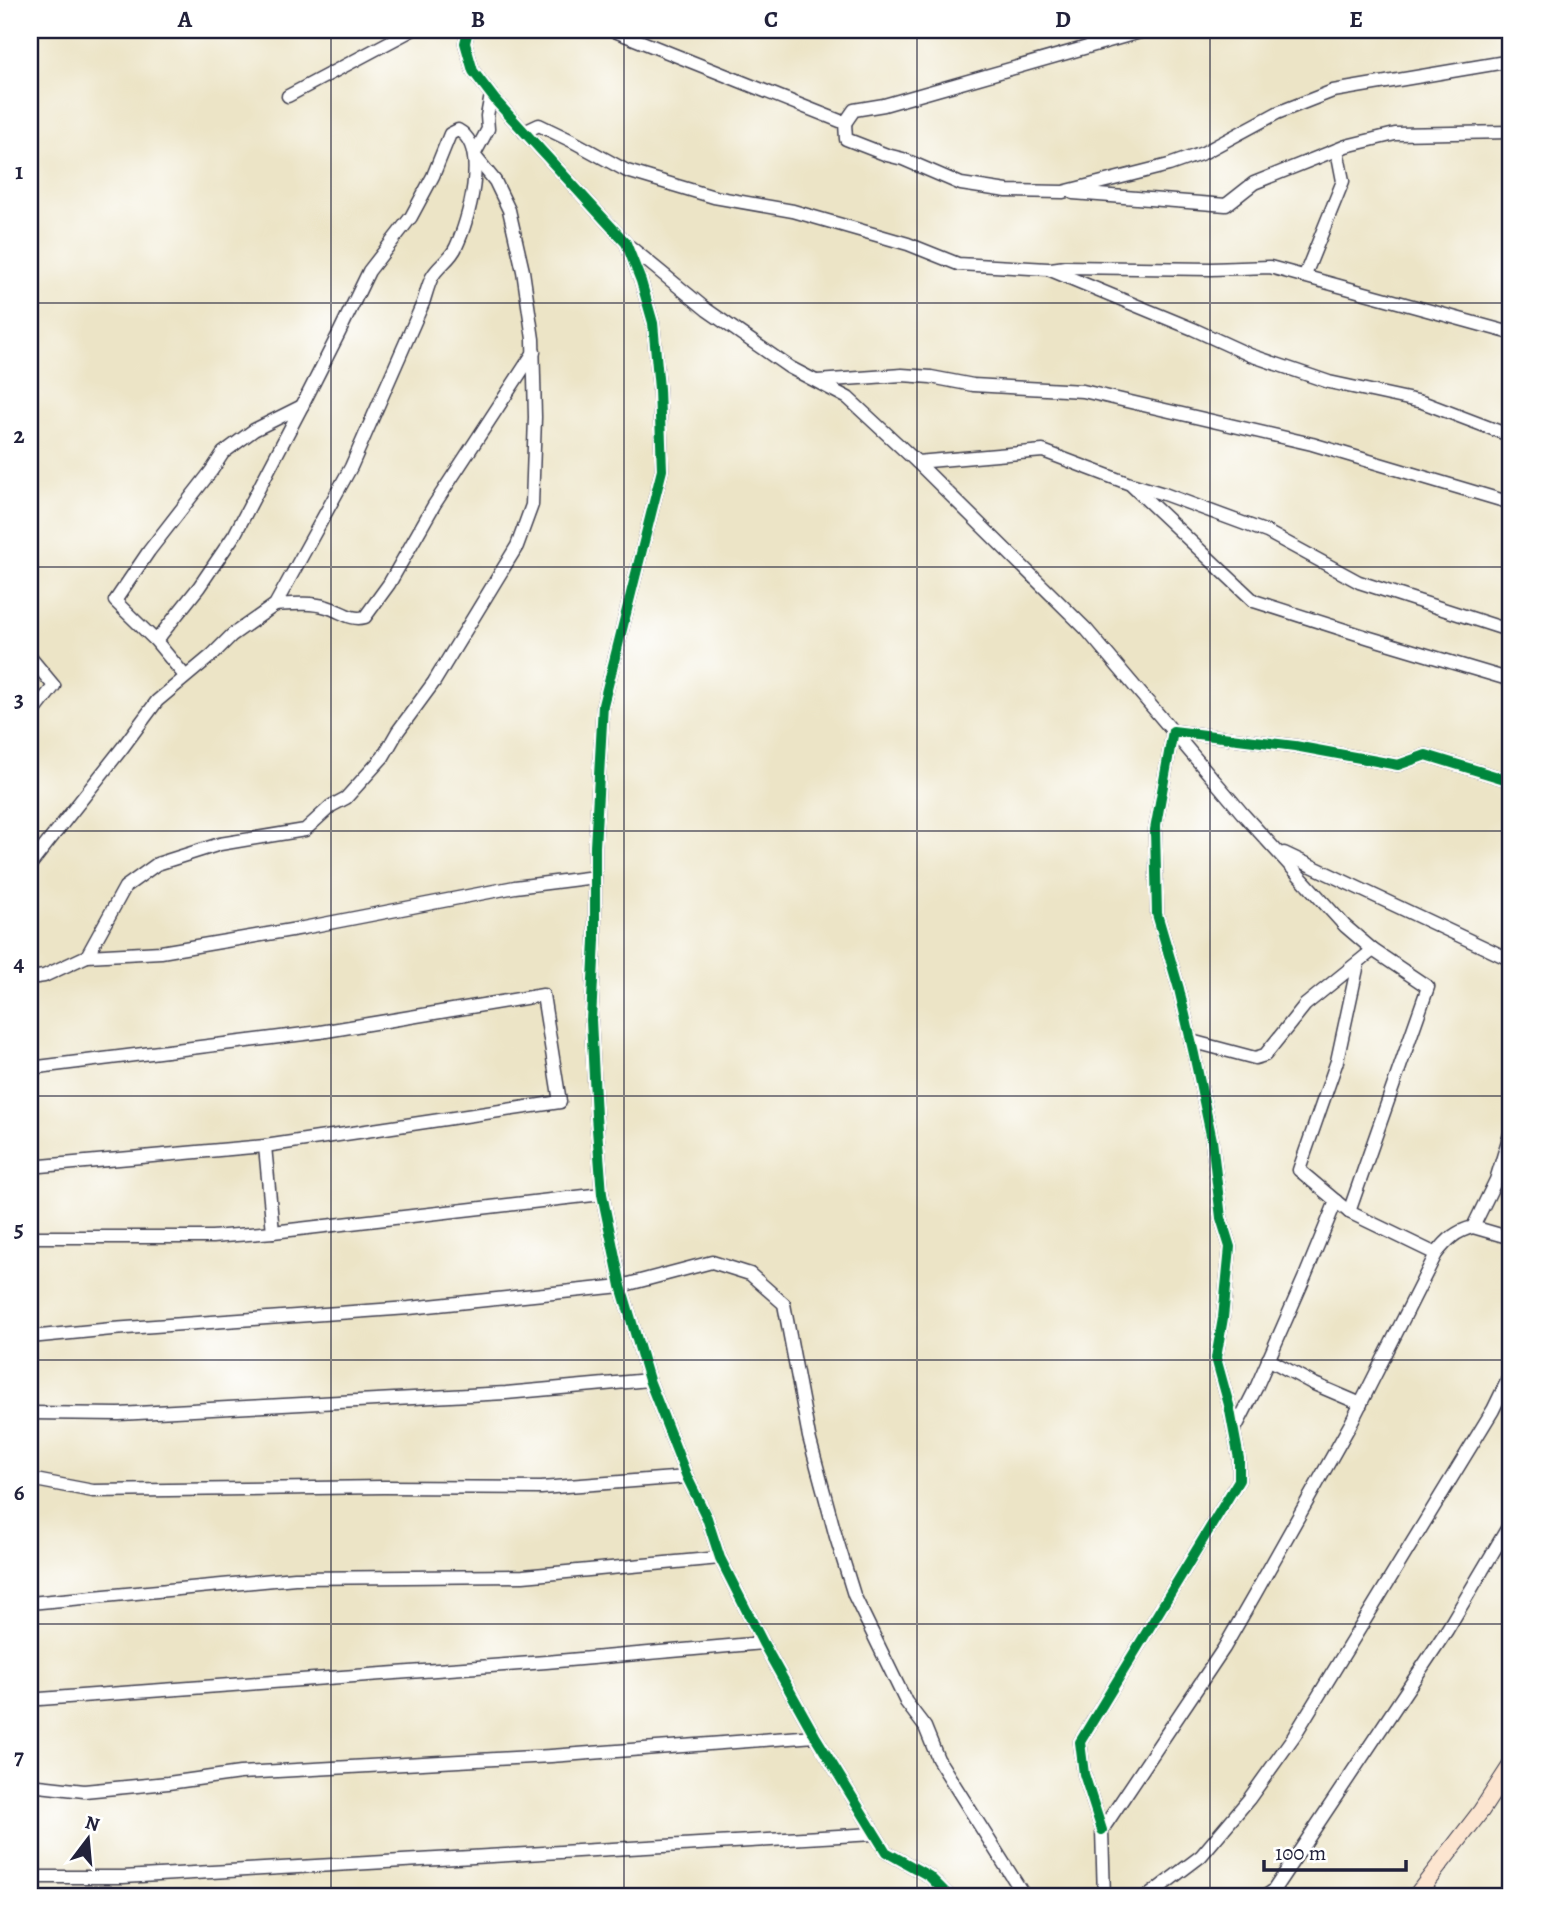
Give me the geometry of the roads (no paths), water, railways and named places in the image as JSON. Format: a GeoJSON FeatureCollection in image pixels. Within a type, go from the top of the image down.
{"type":"FeatureCollection","features":[{"type":"Feature","properties":{"kind":"street"},"geometry":{"type":"LineString","coordinates":[[288,96],[412,30]]}},
{"type":"Feature","properties":{"kind":"street"},"geometry":{"type":"LineString","coordinates":[[468,30],[465,43],[473,71],[491,95],[626,243],[708,310],[789,368],[848,398],[917,462],[1086,629],[1242,813],[1345,926],[1373,950],[1428,987],[1349,1212]]}},
{"type":"Feature","properties":{"kind":"street"},"geometry":{"type":"LineString","coordinates":[[612,30],[845,123]]}},
{"type":"Feature","properties":{"kind":"street"},"geometry":{"type":"LineString","coordinates":[[1147,30],[884,105],[854,110],[845,123],[846,139],[903,159],[961,184],[1007,191],[1063,192],[1226,205],[1254,183],[1346,146],[1395,134],[1511,132]]}},
{"type":"Feature","properties":{"kind":"street"},"geometry":{"type":"LineString","coordinates":[[1063,192],[1169,165],[1203,153],[1277,113],[1333,91],[1511,61]]}},
{"type":"Feature","properties":{"kind":"street"},"geometry":{"type":"LineString","coordinates":[[30,865],[157,701],[232,635],[275,605],[351,467],[433,276],[455,250],[473,194],[474,155],[488,129],[487,116],[491,95]]}},
{"type":"Feature","properties":{"kind":"street"},"geometry":{"type":"LineString","coordinates":[[524,132],[538,125],[627,171],[713,197],[793,211],[908,244],[958,264],[1048,269],[1270,267],[1511,333]]}},
{"type":"Feature","properties":{"kind":"street"},"geometry":{"type":"LineString","coordinates":[[87,956],[125,887],[158,864],[220,844],[305,830],[331,806],[346,798],[383,757],[434,682],[517,547],[532,505],[535,418],[533,339],[523,271],[509,211],[495,181],[474,155],[465,134],[458,131],[450,134],[433,176],[411,217],[369,271],[235,534],[199,587],[156,641]]}},
{"type":"Feature","properties":{"kind":"street"},"geometry":{"type":"LineString","coordinates":[[1305,275],[1343,181],[1337,150]]}},
{"type":"Feature","properties":{"kind":"street"},"geometry":{"type":"LineString","coordinates":[[626,243],[642,281],[653,323],[662,470],[603,705],[595,847],[595,940],[591,1020],[602,1194],[621,1286],[649,1380],[687,1477],[707,1518],[720,1558],[815,1736],[886,1852],[929,1876],[950,1897]]}},
{"type":"Feature","properties":{"kind":"street"},"geometry":{"type":"LineString","coordinates":[[1048,269],[1250,355],[1329,382],[1422,402],[1511,436]]}},
{"type":"Feature","properties":{"kind":"street"},"geometry":{"type":"LineString","coordinates":[[275,605],[326,607],[356,620],[365,617],[390,584],[434,505],[534,352]]}},
{"type":"Feature","properties":{"kind":"street"},"geometry":{"type":"LineString","coordinates":[[816,382],[902,375],[973,385],[1083,391],[1312,444],[1511,503]]}},
{"type":"Feature","properties":{"kind":"street"},"geometry":{"type":"LineString","coordinates":[[185,676],[156,641],[115,601],[223,453],[228,452],[254,430],[302,406]]}},
{"type":"Feature","properties":{"kind":"street"},"geometry":{"type":"LineString","coordinates":[[917,462],[1043,451],[1267,531],[1359,582],[1511,631]]}},
{"type":"Feature","properties":{"kind":"street"},"geometry":{"type":"LineString","coordinates":[[1130,484],[1254,601],[1511,680]]}},
{"type":"Feature","properties":{"kind":"street"},"geometry":{"type":"LineString","coordinates":[[30,657],[54,685],[30,717]]}},
{"type":"Feature","properties":{"kind":"street"},"geometry":{"type":"LineString","coordinates":[[1173,731],[1294,746],[1398,765],[1426,755],[1511,781]]}},
{"type":"Feature","properties":{"kind":"street"},"geometry":{"type":"LineString","coordinates":[[1104,1897],[1102,1830],[1084,1774],[1080,1742],[1239,1480],[1239,1459],[1229,1405],[1216,1357],[1230,1247],[1221,1218],[1212,1140],[1191,1041],[1157,914],[1155,830],[1173,731]]}},
{"type":"Feature","properties":{"kind":"street"},"geometry":{"type":"LineString","coordinates":[[1276,849],[1511,960]]}},
{"type":"Feature","properties":{"kind":"street"},"geometry":{"type":"LineString","coordinates":[[30,978],[44,976],[87,956],[161,952],[303,928],[502,889],[594,877]]}},
{"type":"Feature","properties":{"kind":"street"},"geometry":{"type":"LineString","coordinates":[[1191,1041],[1255,1058],[1265,1055],[1305,1005],[1373,950]]}},
{"type":"Feature","properties":{"kind":"street"},"geometry":{"type":"LineString","coordinates":[[1358,964],[1337,1062],[1299,1170],[1349,1212],[1436,1254]]}},
{"type":"Feature","properties":{"kind":"street"},"geometry":{"type":"LineString","coordinates":[[30,1068],[320,1032],[543,995],[561,1102],[265,1146],[30,1167]]}},
{"type":"Feature","properties":{"kind":"street"},"geometry":{"type":"LineString","coordinates":[[1473,1227],[1496,1180],[1511,1131]]}},
{"type":"Feature","properties":{"kind":"street"},"geometry":{"type":"LineString","coordinates":[[265,1146],[273,1232]]}},
{"type":"Feature","properties":{"kind":"street"},"geometry":{"type":"LineString","coordinates":[[30,1237],[212,1237],[602,1194]]}},
{"type":"Feature","properties":{"kind":"street"},"geometry":{"type":"LineString","coordinates":[[1234,1432],[1256,1388],[1336,1201]]}},
{"type":"Feature","properties":{"kind":"street"},"geometry":{"type":"LineString","coordinates":[[1102,1830],[1224,1648],[1361,1404],[1436,1254],[1448,1240],[1462,1230],[1473,1227],[1511,1238]]}},
{"type":"Feature","properties":{"kind":"street"},"geometry":{"type":"LineString","coordinates":[[30,1337],[409,1308],[621,1286],[712,1262],[750,1274],[784,1304],[809,1437],[854,1595],[906,1702],[925,1727],[938,1759],[1024,1897]]}},
{"type":"Feature","properties":{"kind":"street"},"geometry":{"type":"LineString","coordinates":[[1268,1359],[1312,1383],[1361,1404]]}},
{"type":"Feature","properties":{"kind":"street"},"geometry":{"type":"LineString","coordinates":[[1147,1897],[1201,1856],[1249,1799],[1294,1736],[1486,1422],[1511,1373]]}},
{"type":"Feature","properties":{"kind":"street"},"geometry":{"type":"LineString","coordinates":[[30,1413],[119,1414],[506,1393],[649,1380]]}},
{"type":"Feature","properties":{"kind":"street"},"geometry":{"type":"LineString","coordinates":[[30,1479],[93,1492],[383,1487],[541,1488],[687,1477]]}},
{"type":"Feature","properties":{"kind":"street"},"geometry":{"type":"LineString","coordinates":[[1264,1897],[1273,1891],[1447,1630],[1511,1522]]}},
{"type":"Feature","properties":{"kind":"street"},"geometry":{"type":"LineString","coordinates":[[30,1603],[295,1578],[523,1576],[720,1558]]}},
{"type":"Feature","properties":{"kind":"street"},"geometry":{"type":"LineString","coordinates":[[30,1698],[532,1664],[763,1643]]}},
{"type":"Feature","properties":{"kind":"street"},"geometry":{"type":"LineString","coordinates":[[30,1785],[84,1791],[240,1773],[551,1756],[815,1736]]}},
{"type":"Feature","properties":{"kind":"street"},"geometry":{"type":"LineString","coordinates":[[1415,1897],[1481,1811],[1511,1765]]}},
{"type":"Feature","properties":{"kind":"street"},"geometry":{"type":"LineString","coordinates":[[30,1877],[123,1877],[874,1834]]}}]}
